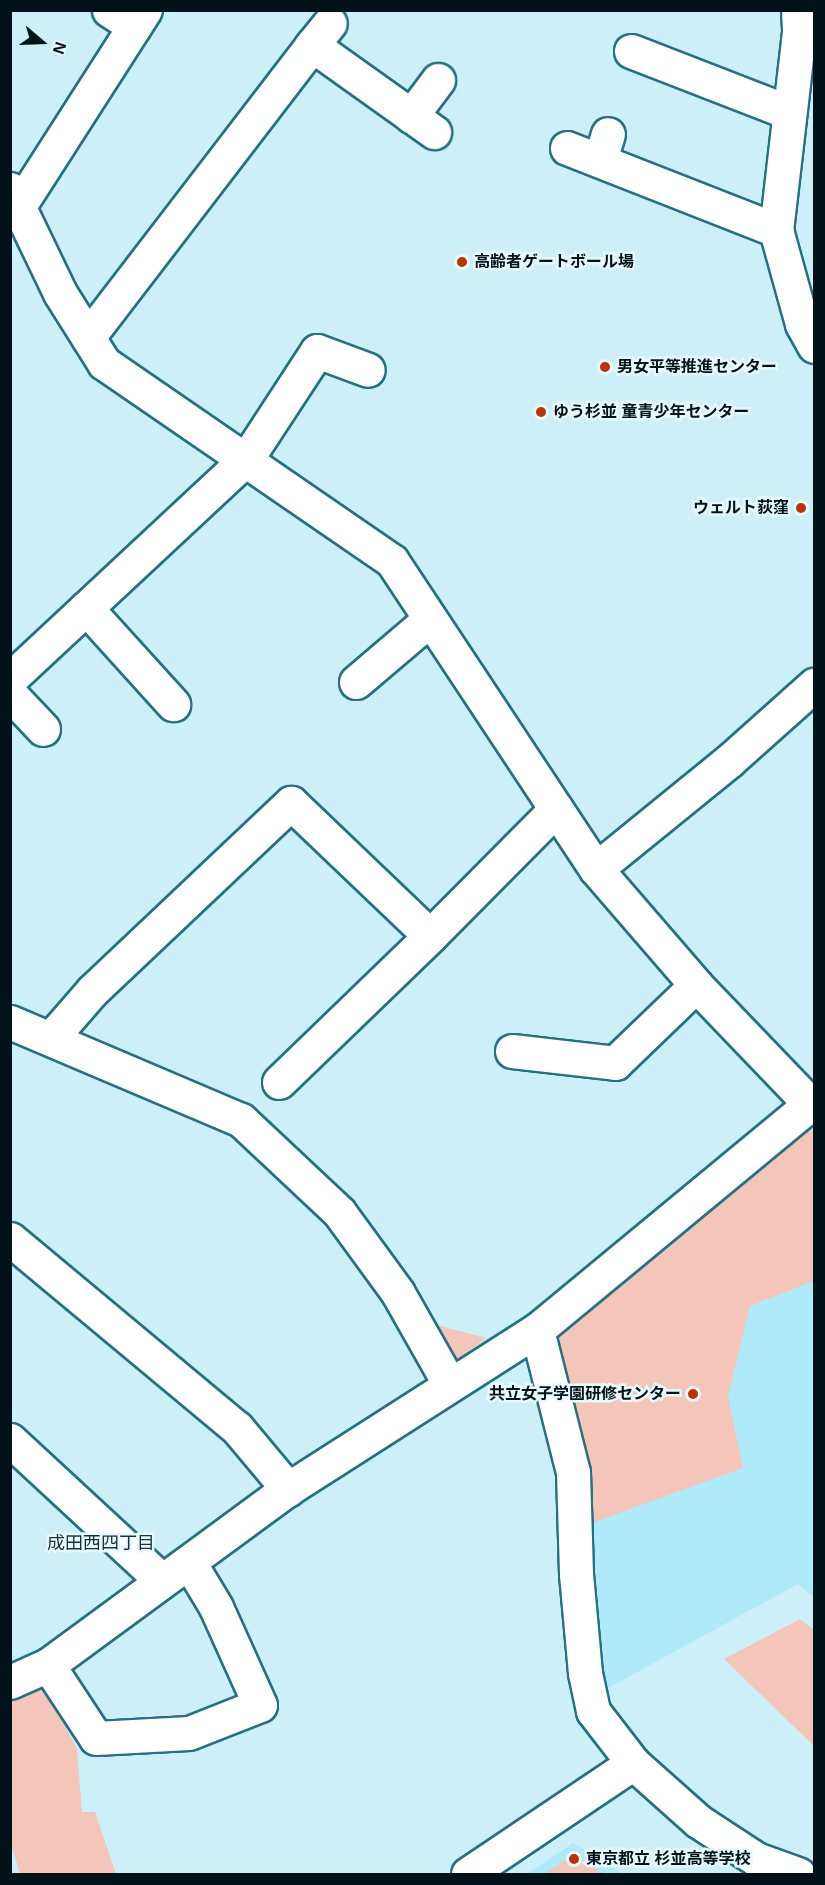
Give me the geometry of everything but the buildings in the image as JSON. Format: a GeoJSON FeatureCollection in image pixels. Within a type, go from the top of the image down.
{"type":"FeatureCollection","features":[{"type":"Feature","properties":{"kind":"street"},"geometry":{"type":"LineString","coordinates":[[10,1682],[48,1665],[288,1489],[449,1383],[537,1330],[813,1105],[696,985],[596,869],[392,561],[247,458],[104,363],[60,293],[15,197],[129,16]]}},
{"type":"Feature","properties":{"kind":"street"},"geometry":{"type":"LineString","coordinates":[[804,24],[788,112],[776,230],[802,324],[814,346]]}},
{"type":"Feature","properties":{"kind":"street"},"geometry":{"type":"LineString","coordinates":[[88,337],[321,34],[422,124],[438,80]]}},
{"type":"Feature","properties":{"kind":"street"},"geometry":{"type":"LineString","coordinates":[[631,51],[788,112]]}},
{"type":"Feature","properties":{"kind":"street"},"geometry":{"type":"LineString","coordinates":[[567,147],[604,147],[776,230]]}},
{"type":"Feature","properties":{"kind":"street"},"geometry":{"type":"LineString","coordinates":[[10,679],[247,458],[317,351],[368,370]]}},
{"type":"Feature","properties":{"kind":"street"},"geometry":{"type":"LineString","coordinates":[[86,608],[173,704]]}},
{"type":"Feature","properties":{"kind":"street"},"geometry":{"type":"LineString","coordinates":[[356,682],[430,619]]}},
{"type":"Feature","properties":{"kind":"street"},"geometry":{"type":"LineString","coordinates":[[596,869],[730,760],[814,685]]}},
{"type":"Feature","properties":{"kind":"street"},"geometry":{"type":"LineString","coordinates":[[10,694],[43,729]]}},
{"type":"Feature","properties":{"kind":"street"},"geometry":{"type":"LineString","coordinates":[[56,1040],[59,1029],[92,991],[291,803],[430,936]]}},
{"type":"Feature","properties":{"kind":"street"},"geometry":{"type":"LineString","coordinates":[[279,1082],[430,936],[556,809]]}},
{"type":"Feature","properties":{"kind":"street"},"geometry":{"type":"LineString","coordinates":[[512,1051],[615,1063],[696,985]]}},
{"type":"Feature","properties":{"kind":"street"},"geometry":{"type":"LineString","coordinates":[[10,1022],[240,1120],[339,1212],[398,1293],[449,1383]]}},
{"type":"Feature","properties":{"kind":"street"},"geometry":{"type":"LineString","coordinates":[[10,1239],[237,1428],[288,1489]]}},
{"type":"Feature","properties":{"kind":"street"},"geometry":{"type":"LineString","coordinates":[[537,1330],[573,1472],[576,1574],[593,1711],[633,1763],[698,1821],[756,1859],[798,1875],[814,1858]]}},
{"type":"Feature","properties":{"kind":"street"},"geometry":{"type":"LineString","coordinates":[[10,1440],[161,1580]]}},
{"type":"Feature","properties":{"kind":"street"},"geometry":{"type":"LineString","coordinates":[[48,1665],[96,1738],[189,1733],[260,1705],[216,1607],[189,1562]]}},
{"type":"Feature","properties":{"kind":"street"},"geometry":{"type":"LineString","coordinates":[[468,1875],[633,1763]]}},
{"type":"Feature","properties":{"kind":"shaded area","name":"共立女子学園研修センター"},"geometry":{"type":"Polygon","coordinates":[[[814,1130],[814,1597],[798,1584],[606,1689],[599,1665],[591,1570],[588,1458],[556,1330],[814,1130]]]}},
{"type":"Feature","properties":{"kind":"shaded area"},"geometry":{"type":"Polygon","coordinates":[[[814,1130],[814,1281],[750,1306],[728,1397],[743,1468],[592,1523],[588,1458],[556,1330],[799,1132],[814,1130]]]}},
{"type":"Feature","properties":{"kind":"shaded area"},"geometry":{"type":"Polygon","coordinates":[[[429,1323],[486,1338],[454,1362],[429,1323]]]}},
{"type":"Feature","properties":{"kind":"shaded area"},"geometry":{"type":"Polygon","coordinates":[[[800,1619],[814,1630],[814,1746],[724,1659],[800,1619]]]}},
{"type":"Feature","properties":{"kind":"shaded area"},"geometry":{"type":"Polygon","coordinates":[[[44,1686],[77,1749],[82,1812],[95,1812],[116,1874],[20,1874],[11,1844],[10,1701],[44,1686]]]}},
{"type":"Feature","properties":{"kind":"shaded area","name":"東京都立 杉並高等学校"},"geometry":{"type":"Polygon","coordinates":[[[573,1843],[623,1874],[527,1874],[573,1843]]]}},
{"type":"Feature","properties":{"kind":"shaded area"},"geometry":{"type":"Polygon","coordinates":[[[573,1855],[604,1874],[544,1874],[573,1855]]]}},
{"type":"Feature","properties":{"kind":"place","name":"高齢者ゲートボール場"},"geometry":{"type":"Point","coordinates":[462,262]}},
{"type":"Feature","properties":{"kind":"place","name":"男女平等推進センター"},"geometry":{"type":"Point","coordinates":[605,367]}},
{"type":"Feature","properties":{"kind":"place","name":"ゆう杉並 童青少年センター"},"geometry":{"type":"Point","coordinates":[541,412]}},
{"type":"Feature","properties":{"kind":"place","name":"ウェルト荻窪"},"geometry":{"type":"Point","coordinates":[801,508]}},
{"type":"Feature","properties":{"kind":"place","name":"共立女子学園研修センター"},"geometry":{"type":"Point","coordinates":[693,1394]}},
{"type":"Feature","properties":{"kind":"place","name":"東京都立 杉並高等学校"},"geometry":{"type":"Point","coordinates":[574,1859]}},
{"type":"Feature","properties":{"kind":"district","name":"成田西四丁目"},"geometry":{"type":"Point","coordinates":[101,1543]}}]}
